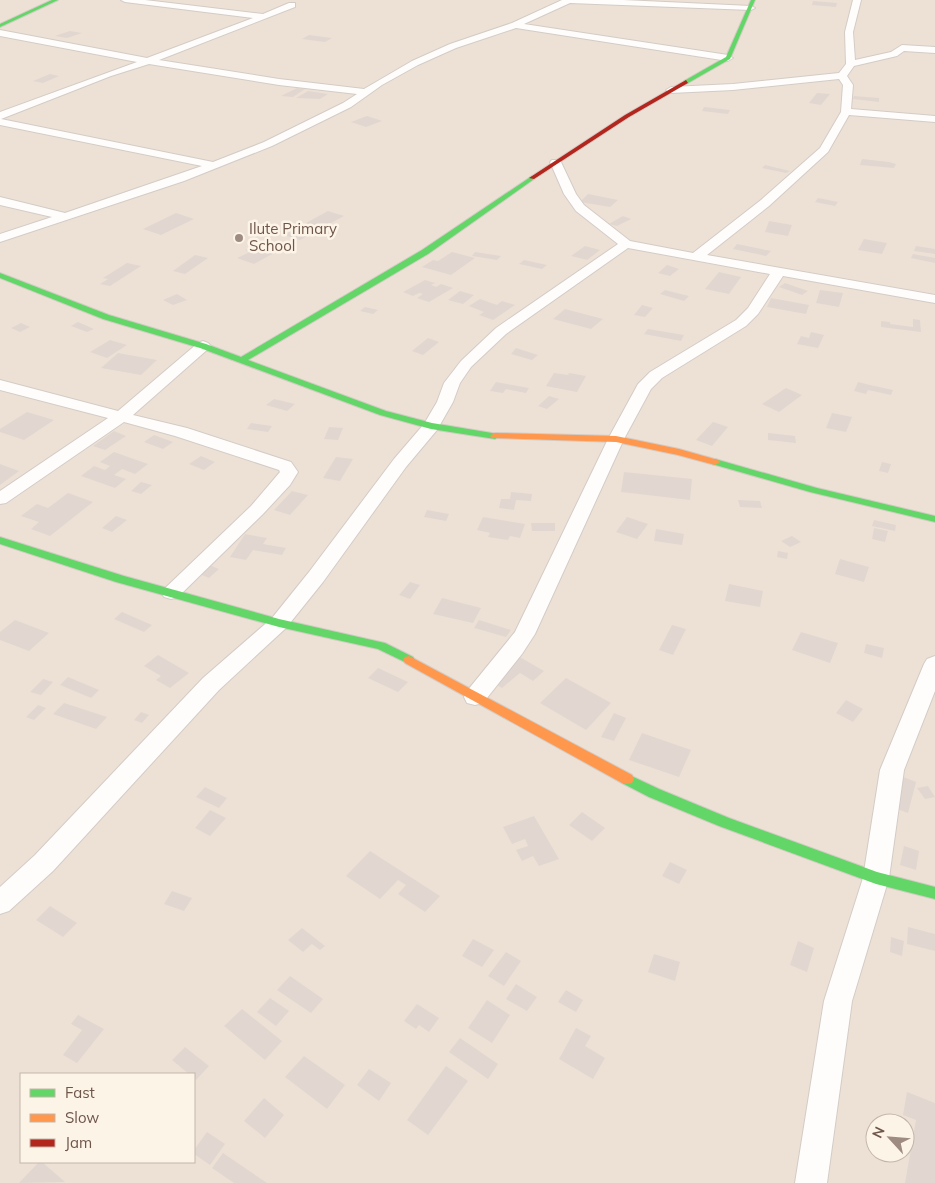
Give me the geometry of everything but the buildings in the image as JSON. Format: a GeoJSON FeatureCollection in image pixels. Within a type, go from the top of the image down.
{"type":"FeatureCollection","features":[{"type":"Feature","properties":{"kind":"street"},"geometry":{"type":"LineString","coordinates":[[50,0],[56,0]]}},
{"type":"Feature","properties":{"kind":"street"},"geometry":{"type":"LineString","coordinates":[[0,26],[56,0]]}},
{"type":"Feature","properties":{"kind":"street"},"geometry":{"type":"LineString","coordinates":[[125,0],[264,17]]}},
{"type":"Feature","properties":{"kind":"street"},"geometry":{"type":"LineString","coordinates":[[0,238],[127,197],[268,144],[347,105],[415,63],[453,46],[515,25],[568,0],[752,4],[728,58],[627,116],[425,252],[240,361]]}},
{"type":"Feature","properties":{"kind":"street"},"geometry":{"type":"LineString","coordinates":[[851,64],[849,32],[857,0]]}},
{"type":"Feature","properties":{"kind":"street"},"geometry":{"type":"LineString","coordinates":[[0,116],[292,5]]}},
{"type":"Feature","properties":{"kind":"street"},"geometry":{"type":"LineString","coordinates":[[515,25],[728,58]]}},
{"type":"Feature","properties":{"kind":"street"},"geometry":{"type":"LineString","coordinates":[[0,34],[279,82],[366,92]]}},
{"type":"Feature","properties":{"kind":"street"},"geometry":{"type":"LineString","coordinates":[[671,90],[733,87],[842,76],[851,64],[894,54],[902,48],[935,50]]}},
{"type":"Feature","properties":{"kind":"street"},"geometry":{"type":"LineString","coordinates":[[696,257],[765,203],[824,150],[846,112],[848,85],[842,76]]}},
{"type":"Feature","properties":{"kind":"street"},"geometry":{"type":"LineString","coordinates":[[846,112],[935,119]]}},
{"type":"Feature","properties":{"kind":"street"},"geometry":{"type":"LineString","coordinates":[[0,122],[213,165]]}},
{"type":"Feature","properties":{"kind":"street"},"geometry":{"type":"LineString","coordinates":[[556,162],[570,194],[580,208],[626,244],[778,273],[935,299]]}},
{"type":"Feature","properties":{"kind":"street"},"geometry":{"type":"LineString","coordinates":[[0,201],[64,216]]}},
{"type":"Feature","properties":{"kind":"street"},"geometry":{"type":"LineString","coordinates":[[0,903],[44,863],[212,684],[279,623],[368,509],[400,463],[431,426],[446,402],[452,383],[462,370],[501,331],[626,244]]}},
{"type":"Feature","properties":{"kind":"street"},"geometry":{"type":"LineString","coordinates":[[475,697],[515,649],[530,626],[616,440],[650,380],[741,323],[753,311],[778,273]]}},
{"type":"Feature","properties":{"kind":"street"},"geometry":{"type":"LineString","coordinates":[[0,275],[106,318],[203,346],[384,413],[431,426],[505,437],[616,440],[679,452],[814,490],[935,519]]}},
{"type":"Feature","properties":{"kind":"street"},"geometry":{"type":"LineString","coordinates":[[0,499],[123,415],[203,346]]}},
{"type":"Feature","properties":{"kind":"street"},"geometry":{"type":"LineString","coordinates":[[0,384],[123,415],[285,466],[289,472],[284,481],[257,510],[171,592]]}},
{"type":"Feature","properties":{"kind":"street"},"geometry":{"type":"LineString","coordinates":[[0,540],[120,579],[279,623],[381,646],[438,674],[475,697],[654,793],[724,822],[876,878],[935,893]]}},
{"type":"Feature","properties":{"kind":"street"},"geometry":{"type":"LineString","coordinates":[[811,1183],[838,1001],[876,878],[892,770],[935,664]]}},
{"type":"Feature","properties":{"kind":"shaded area"},"geometry":{"type":"Polygon","coordinates":[[[0,0],[935,0],[935,1183],[0,1183],[0,0]]]}},
{"type":"Feature","properties":{"kind":"traffic: fast"},"geometry":{"type":"LineString","coordinates":[[0,26],[56,0]]}},
{"type":"Feature","properties":{"kind":"traffic: fast"},"geometry":{"type":"LineString","coordinates":[[686,82],[728,58],[753,0]]}},
{"type":"Feature","properties":{"kind":"traffic: fast"},"geometry":{"type":"LineString","coordinates":[[240,361],[425,252],[532,178]]}},
{"type":"Feature","properties":{"kind":"traffic: fast"},"geometry":{"type":"LineString","coordinates":[[0,275],[106,317],[203,346],[383,413],[431,426],[495,436]]}},
{"type":"Feature","properties":{"kind":"traffic: fast"},"geometry":{"type":"LineString","coordinates":[[715,462],[814,490],[935,519]]}},
{"type":"Feature","properties":{"kind":"traffic: fast"},"geometry":{"type":"LineString","coordinates":[[0,540],[120,579],[279,623],[381,646],[409,660]]}},
{"type":"Feature","properties":{"kind":"traffic: fast"},"geometry":{"type":"LineString","coordinates":[[627,779],[654,793],[724,822],[876,878],[935,893]]}},
{"type":"Feature","properties":{"kind":"traffic: slow"},"geometry":{"type":"LineString","coordinates":[[495,436],[616,439],[679,452],[715,462]]}},
{"type":"Feature","properties":{"kind":"traffic: slow"},"geometry":{"type":"LineString","coordinates":[[409,660],[627,779]]}},
{"type":"Feature","properties":{"kind":"traffic: jam"},"geometry":{"type":"LineString","coordinates":[[532,178],[627,116],[686,82]]}},
{"type":"Feature","properties":{"kind":"place","name":"Ilute Primary School"},"geometry":{"type":"Point","coordinates":[239,238]}}]}
